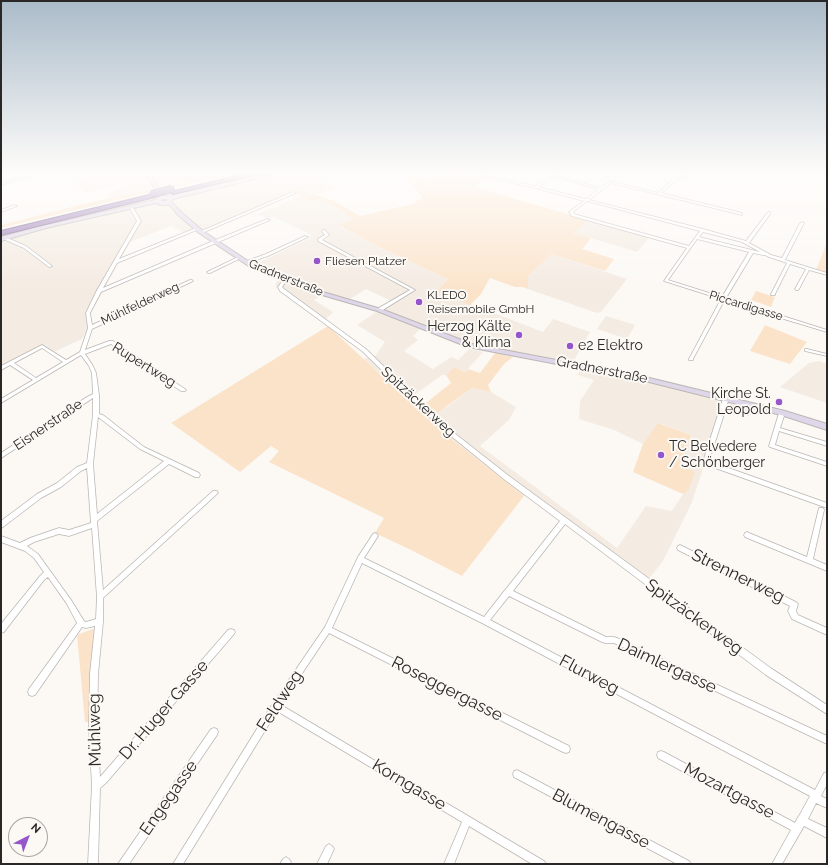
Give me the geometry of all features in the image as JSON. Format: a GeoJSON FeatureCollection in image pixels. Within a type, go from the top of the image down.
{"type":"FeatureCollection","features":[{"type":"Feature","properties":{"kind":"highway"},"geometry":{"type":"LineString","coordinates":[[1,230],[79,212]]}},
{"type":"Feature","properties":{"kind":"highway"},"geometry":{"type":"LineString","coordinates":[[2,237],[92,212]]}},
{"type":"Feature","properties":{"kind":"main road"},"geometry":{"type":"LineString","coordinates":[[2,237],[105,212]]}},
{"type":"Feature","properties":{"kind":"main road","name":"Gradnerstraße"},"geometry":{"type":"LineString","coordinates":[[180,212],[199,231],[239,258],[285,280],[314,291],[379,310],[476,347],[609,371],[725,402],[782,414],[827,427]]}},
{"type":"Feature","properties":{"kind":"street","name":"Mühlfelderweg"},"geometry":{"type":"LineString","coordinates":[[82,353],[90,328],[88,313],[98,292],[139,221],[134,212]]}},
{"type":"Feature","properties":{"kind":"street"},"geometry":{"type":"LineString","coordinates":[[115,262],[246,212]]}},
{"type":"Feature","properties":{"kind":"street"},"geometry":{"type":"LineString","coordinates":[[571,212],[573,215],[689,247],[702,230]]}},
{"type":"Feature","properties":{"kind":"street"},"geometry":{"type":"LineString","coordinates":[[634,212],[747,243],[770,256]]}},
{"type":"Feature","properties":{"kind":"street"},"geometry":{"type":"LineString","coordinates":[[734,212],[741,214]]}},
{"type":"Feature","properties":{"kind":"street"},"geometry":{"type":"LineString","coordinates":[[747,243],[769,213]]}},
{"type":"Feature","properties":{"kind":"street"},"geometry":{"type":"LineString","coordinates":[[98,292],[268,220]]}},
{"type":"Feature","properties":{"kind":"street"},"geometry":{"type":"LineString","coordinates":[[783,260],[802,223]]}},
{"type":"Feature","properties":{"kind":"street"},"geometry":{"type":"LineString","coordinates":[[324,231],[327,235],[319,240],[413,290],[379,310]]}},
{"type":"Feature","properties":{"kind":"street"},"geometry":{"type":"LineString","coordinates":[[2,237],[25,247],[50,266]]}},
{"type":"Feature","properties":{"kind":"street"},"geometry":{"type":"LineString","coordinates":[[246,262],[267,255],[306,237]]}},
{"type":"Feature","properties":{"kind":"street"},"geometry":{"type":"LineString","coordinates":[[696,238],[770,256],[827,274]]}},
{"type":"Feature","properties":{"kind":"street","name":"Piccardigasse"},"geometry":{"type":"LineString","coordinates":[[689,247],[666,281],[827,332]]}},
{"type":"Feature","properties":{"kind":"street"},"geometry":{"type":"LineString","coordinates":[[691,359],[723,299],[751,252]]}},
{"type":"Feature","properties":{"kind":"street","name":"Gradnerstraße"},"geometry":{"type":"LineString","coordinates":[[208,272],[239,258]]}},
{"type":"Feature","properties":{"kind":"street"},"geometry":{"type":"LineString","coordinates":[[773,294],[789,262]]}},
{"type":"Feature","properties":{"kind":"street"},"geometry":{"type":"LineString","coordinates":[[797,289],[808,268]]}},
{"type":"Feature","properties":{"kind":"street","name":"Mühlfelderweg"},"geometry":{"type":"LineString","coordinates":[[90,328],[191,280]]}},
{"type":"Feature","properties":{"kind":"street","name":"Spitzäckerweg"},"geometry":{"type":"LineString","coordinates":[[285,280],[280,287],[282,290],[358,346],[443,427],[564,521],[769,672],[827,710]]}},
{"type":"Feature","properties":{"kind":"street","name":"Rupertweg"},"geometry":{"type":"LineString","coordinates":[[82,353],[111,342],[183,390]]}},
{"type":"Feature","properties":{"kind":"street"},"geometry":{"type":"LineString","coordinates":[[1,368],[42,346],[66,362]]}},
{"type":"Feature","properties":{"kind":"street"},"geometry":{"type":"LineString","coordinates":[[807,350],[827,355]]}},
{"type":"Feature","properties":{"kind":"street"},"geometry":{"type":"LineString","coordinates":[[1,401],[82,353]]}},
{"type":"Feature","properties":{"kind":"street","name":"Mühlweg"},"geometry":{"type":"LineString","coordinates":[[82,353],[94,373],[96,395],[96,415],[90,464],[100,597],[94,674],[93,728],[96,786],[93,864]]}},
{"type":"Feature","properties":{"kind":"street"},"geometry":{"type":"LineString","coordinates":[[10,362],[36,380]]}},
{"type":"Feature","properties":{"kind":"street","name":"Eisnerstraße"},"geometry":{"type":"LineString","coordinates":[[1,456],[89,398],[96,395]]}},
{"type":"Feature","properties":{"kind":"street"},"geometry":{"type":"LineString","coordinates":[[748,413],[725,402],[706,462],[827,506]]}},
{"type":"Feature","properties":{"kind":"street"},"geometry":{"type":"LineString","coordinates":[[782,414],[772,446],[827,464]]}},
{"type":"Feature","properties":{"kind":"street"},"geometry":{"type":"LineString","coordinates":[[96,415],[101,416],[142,448],[197,475]]}},
{"type":"Feature","properties":{"kind":"street"},"geometry":{"type":"LineString","coordinates":[[778,429],[827,444]]}},
{"type":"Feature","properties":{"kind":"street"},"geometry":{"type":"LineString","coordinates":[[22,546],[32,540],[60,531],[70,533],[94,522],[169,461]]}},
{"type":"Feature","properties":{"kind":"street"},"geometry":{"type":"LineString","coordinates":[[1,525],[39,496],[59,485],[79,469],[90,464]]}},
{"type":"Feature","properties":{"kind":"street"},"geometry":{"type":"LineString","coordinates":[[100,597],[215,493]]}},
{"type":"Feature","properties":{"kind":"street"},"geometry":{"type":"LineString","coordinates":[[810,560],[821,510]]}},
{"type":"Feature","properties":{"kind":"street"},"geometry":{"type":"LineString","coordinates":[[485,621],[564,521]]}},
{"type":"Feature","properties":{"kind":"street"},"geometry":{"type":"LineString","coordinates":[[746,535],[827,568]]}},
{"type":"Feature","properties":{"kind":"street","name":"Feldweg"},"geometry":{"type":"LineString","coordinates":[[178,864],[276,706],[328,629],[360,559],[375,536]]}},
{"type":"Feature","properties":{"kind":"street"},"geometry":{"type":"LineString","coordinates":[[1,539],[22,546],[32,552],[69,602],[81,623],[86,625],[99,622]]}},
{"type":"Feature","properties":{"kind":"street","name":"Strennerweg"},"geometry":{"type":"LineString","coordinates":[[680,548],[794,604],[792,611],[796,616],[827,632]]}},
{"type":"Feature","properties":{"kind":"street","name":"Flurweg"},"geometry":{"type":"LineString","coordinates":[[360,559],[485,621],[815,796],[827,804]]}},
{"type":"Feature","properties":{"kind":"street"},"geometry":{"type":"LineString","coordinates":[[1,630],[48,572]]}},
{"type":"Feature","properties":{"kind":"street","name":"Daimlergasse"},"geometry":{"type":"LineString","coordinates":[[507,592],[605,640],[614,640],[827,740]]}},
{"type":"Feature","properties":{"kind":"street"},"geometry":{"type":"LineString","coordinates":[[32,692],[81,623]]}},
{"type":"Feature","properties":{"kind":"street","name":"Roseggergasse"},"geometry":{"type":"LineString","coordinates":[[328,629],[566,749]]}},
{"type":"Feature","properties":{"kind":"street","name":"Dr. Huger Gasse"},"geometry":{"type":"LineString","coordinates":[[96,786],[103,780],[231,632]]}},
{"type":"Feature","properties":{"kind":"street","name":"Korngasse"},"geometry":{"type":"LineString","coordinates":[[276,706],[541,864]]}},
{"type":"Feature","properties":{"kind":"street","name":"Engegasse"},"geometry":{"type":"LineString","coordinates":[[123,864],[214,732]]}},
{"type":"Feature","properties":{"kind":"street","name":"Mozartgasse"},"geometry":{"type":"LineString","coordinates":[[661,755],[799,824],[827,833]]}},
{"type":"Feature","properties":{"kind":"street","name":"Blumengasse"},"geometry":{"type":"LineString","coordinates":[[517,774],[686,864]]}},
{"type":"Feature","properties":{"kind":"street"},"geometry":{"type":"LineString","coordinates":[[777,864],[827,776]]}},
{"type":"Feature","properties":{"kind":"street"},"geometry":{"type":"LineString","coordinates":[[449,864],[467,820]]}},
{"type":"Feature","properties":{"kind":"street"},"geometry":{"type":"LineString","coordinates":[[322,864],[330,849]]}},
{"type":"Feature","properties":{"kind":"shaded area"},"geometry":{"type":"Polygon","coordinates":[[[50,212],[66,212],[1,228],[1,225],[50,212]]]}},
{"type":"Feature","properties":{"kind":"shaded area"},"geometry":{"type":"Polygon","coordinates":[[[95,212],[250,212],[201,233],[197,229],[185,233],[171,226],[130,242],[91,313],[92,327],[87,330],[82,339],[54,352],[44,345],[1,368],[1,235],[95,212]]]}},
{"type":"Feature","properties":{"kind":"shaded area"},"geometry":{"type":"Polygon","coordinates":[[[96,212],[105,212],[1,238],[3,235],[96,212]]]}},
{"type":"Feature","properties":{"kind":"shaded area"},"geometry":{"type":"Polygon","coordinates":[[[262,212],[345,212],[355,218],[340,226],[379,247],[448,279],[437,291],[543,332],[553,319],[590,332],[573,362],[467,343],[380,309],[391,301],[366,289],[350,299],[326,292],[314,300],[333,312],[323,322],[277,288],[275,284],[282,276],[255,264],[311,238],[309,236],[312,235],[274,217],[268,219],[258,214],[262,212]]]}},
{"type":"Feature","properties":{"kind":"shaded area"},"geometry":{"type":"Polygon","coordinates":[[[345,212],[354,212],[360,216],[376,212],[562,212],[588,220],[574,233],[591,238],[582,249],[614,259],[605,271],[552,254],[528,276],[528,289],[523,287],[515,287],[490,278],[481,294],[470,305],[437,291],[448,279],[379,247],[339,225],[354,219],[344,214],[345,212]]]}},
{"type":"Feature","properties":{"kind":"shaded area"},"geometry":{"type":"Polygon","coordinates":[[[588,220],[650,237],[637,252],[574,233],[588,220]]]}},
{"type":"Feature","properties":{"kind":"shaded area"},"geometry":{"type":"Polygon","coordinates":[[[827,242],[827,273],[816,270],[827,242]]]}},
{"type":"Feature","properties":{"kind":"shaded area"},"geometry":{"type":"Polygon","coordinates":[[[552,254],[627,279],[601,312],[597,313],[528,289],[528,276],[552,254]]]}},
{"type":"Feature","properties":{"kind":"shaded area"},"geometry":{"type":"Polygon","coordinates":[[[756,291],[775,297],[771,307],[751,300],[756,291]]]}},
{"type":"Feature","properties":{"kind":"shaded area"},"geometry":{"type":"Polygon","coordinates":[[[376,312],[420,329],[413,336],[418,340],[404,351],[433,369],[451,357],[458,360],[469,349],[483,352],[465,372],[454,367],[446,375],[442,375],[413,396],[422,406],[447,407],[472,388],[491,392],[516,407],[509,420],[480,446],[617,548],[646,506],[672,511],[683,494],[688,491],[681,460],[691,435],[659,423],[643,444],[614,430],[579,419],[580,401],[594,380],[578,375],[580,370],[587,364],[630,372],[729,396],[726,399],[692,502],[663,561],[652,575],[646,581],[527,493],[524,496],[440,430],[363,359],[375,356],[385,342],[357,325],[376,312]]]}},
{"type":"Feature","properties":{"kind":"shaded area"},"geometry":{"type":"Polygon","coordinates":[[[606,316],[635,325],[627,339],[597,329],[606,316]]]}},
{"type":"Feature","properties":{"kind":"shaded area"},"geometry":{"type":"Polygon","coordinates":[[[765,325],[807,342],[790,364],[750,351],[765,325]]]}},
{"type":"Feature","properties":{"kind":"shaded area"},"geometry":{"type":"Polygon","coordinates":[[[328,326],[440,430],[524,496],[462,576],[375,533],[384,518],[269,462],[279,451],[271,446],[240,472],[171,423],[328,326]]]}},
{"type":"Feature","properties":{"kind":"shaded area"},"geometry":{"type":"Polygon","coordinates":[[[495,353],[513,357],[504,364],[488,385],[491,392],[472,388],[433,416],[422,406],[451,383],[446,375],[454,367],[465,372],[468,369],[480,373],[495,353]]]}},
{"type":"Feature","properties":{"kind":"shaded area"},"geometry":{"type":"Polygon","coordinates":[[[819,361],[827,364],[827,403],[780,387],[809,363],[819,361]]]}},
{"type":"Feature","properties":{"kind":"shaded area","name":"TC Belvedere / Schönberger"},"geometry":{"type":"Polygon","coordinates":[[[658,423],[691,435],[681,460],[681,466],[695,472],[688,491],[683,494],[633,472],[643,444],[658,423]]]}},
{"type":"Feature","properties":{"kind":"shaded area"},"geometry":{"type":"Polygon","coordinates":[[[95,628],[89,722],[85,722],[77,635],[95,628]]]}},
{"type":"Feature","properties":{"kind":"place","name":"Fliesen Platzer"},"geometry":{"type":"Point","coordinates":[317,261]}},
{"type":"Feature","properties":{"kind":"place","name":"KLEDO Reisemobile GmbH"},"geometry":{"type":"Point","coordinates":[419,302]}},
{"type":"Feature","properties":{"kind":"place","name":"Herzog Kälte & Klima"},"geometry":{"type":"Point","coordinates":[519,335]}},
{"type":"Feature","properties":{"kind":"place","name":"e2 Elektro"},"geometry":{"type":"Point","coordinates":[570,346]}},
{"type":"Feature","properties":{"kind":"place","name":"Kirche St. Leopold"},"geometry":{"type":"Point","coordinates":[779,402]}},
{"type":"Feature","properties":{"kind":"place","name":"TC Belvedere / Schönberger"},"geometry":{"type":"Point","coordinates":[661,455]}}]}
